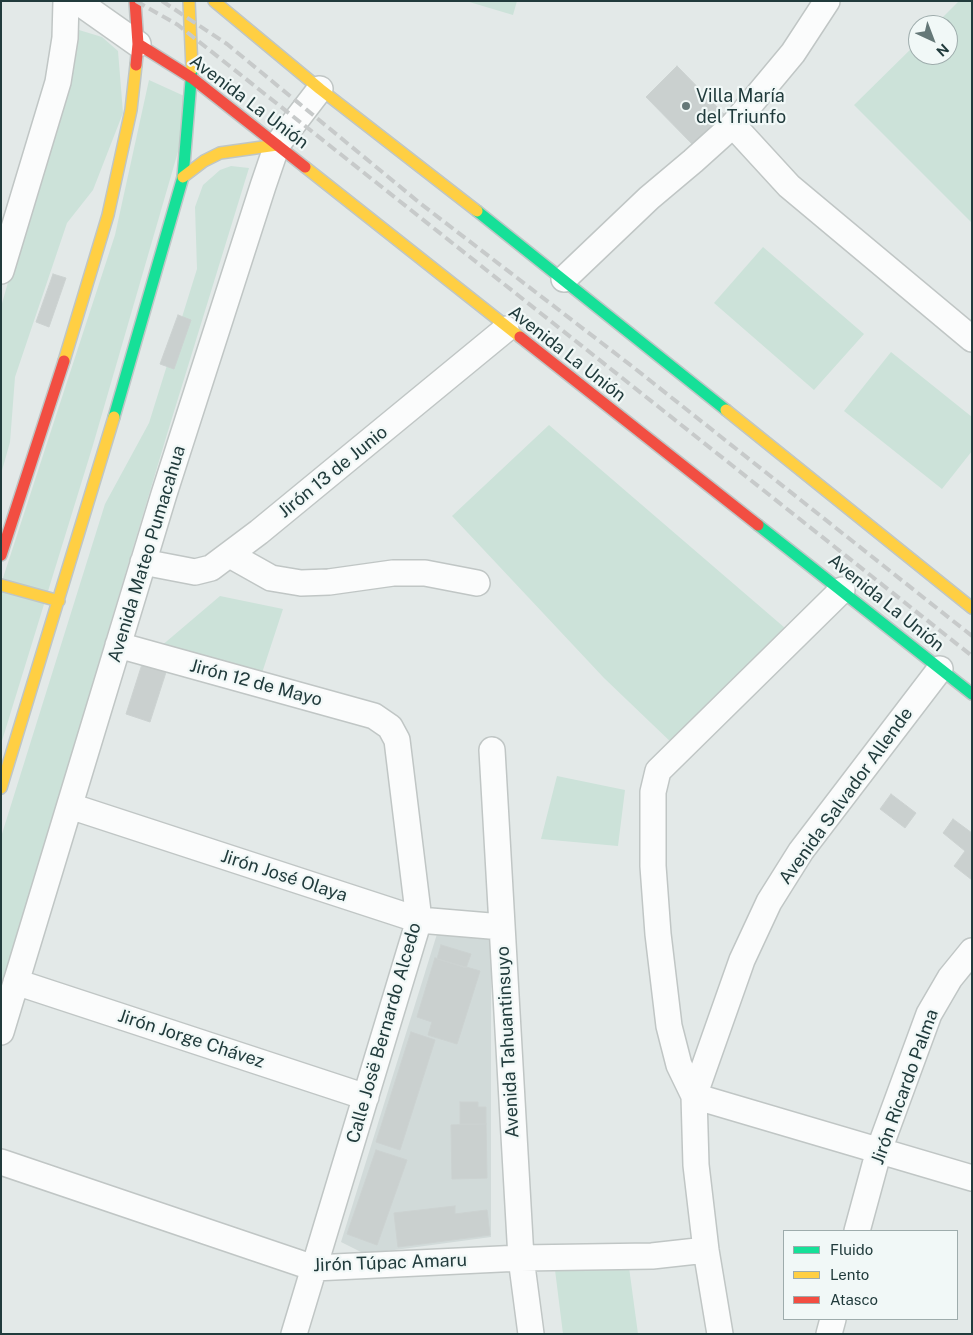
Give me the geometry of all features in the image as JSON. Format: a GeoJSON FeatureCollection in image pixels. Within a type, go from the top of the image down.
{"type":"FeatureCollection","features":[{"type":"Feature","properties":{"kind":"street"},"geometry":{"type":"LineString","coordinates":[[1,272],[58,82],[65,38],[66,1]]}},
{"type":"Feature","properties":{"kind":"street"},"geometry":{"type":"LineString","coordinates":[[76,1],[138,44]]}},
{"type":"Feature","properties":{"kind":"street"},"geometry":{"type":"LineString","coordinates":[[1,555],[83,303],[108,215],[131,110],[138,44],[135,1]]}},
{"type":"Feature","properties":{"kind":"street"},"geometry":{"type":"LineString","coordinates":[[1,788],[92,494],[183,177],[192,78],[189,1]]}},
{"type":"Feature","properties":{"kind":"street"},"geometry":{"type":"LineString","coordinates":[[214,1],[320,89],[564,279],[972,608]]}},
{"type":"Feature","properties":{"kind":"street"},"geometry":{"type":"LineString","coordinates":[[564,279],[649,198],[694,162],[733,125],[793,53],[827,1]]}},
{"type":"Feature","properties":{"kind":"street","name":"Avenida La Unión"},"geometry":{"type":"LineString","coordinates":[[138,44],[192,78],[506,329],[842,590],[972,694]]}},
{"type":"Feature","properties":{"kind":"street","name":"Avenida Mateo Pumacahua"},"geometry":{"type":"LineString","coordinates":[[1,1032],[143,562],[277,145],[320,89]]}},
{"type":"Feature","properties":{"kind":"street"},"geometry":{"type":"LineString","coordinates":[[733,125],[789,186],[972,339]]}},
{"type":"Feature","properties":{"kind":"street"},"geometry":{"type":"LineString","coordinates":[[183,177],[204,161],[220,153],[277,145]]}},
{"type":"Feature","properties":{"kind":"street","name":"Jirón 13 de Junio"},"geometry":{"type":"LineString","coordinates":[[143,562],[195,572],[211,568],[230,555],[506,329]]}},
{"type":"Feature","properties":{"kind":"street"},"geometry":{"type":"LineString","coordinates":[[230,555],[271,578],[301,583],[329,582],[393,572],[425,573],[477,583]]}},
{"type":"Feature","properties":{"kind":"street"},"geometry":{"type":"LineString","coordinates":[[1,585],[59,601]]}},
{"type":"Feature","properties":{"kind":"street"},"geometry":{"type":"LineString","coordinates":[[842,590],[658,771],[653,792],[654,866],[658,934],[669,1026],[679,1065],[694,1096],[972,1178]]}},
{"type":"Feature","properties":{"kind":"street","name":"Jirón 12 de Mayo"},"geometry":{"type":"LineString","coordinates":[[118,645],[374,716],[390,726]]}},
{"type":"Feature","properties":{"kind":"street","name":"Avenida Salvador Allende"},"geometry":{"type":"LineString","coordinates":[[720,1334],[706,1250],[696,1165],[694,1096],[742,960],[769,902],[801,851],[940,669]]}},
{"type":"Feature","properties":{"kind":"street","name":"Calle Josë Bernardo Alcedo"},"geometry":{"type":"LineString","coordinates":[[294,1334],[419,920],[397,740],[390,726]]}},
{"type":"Feature","properties":{"kind":"street","name":"Avenida Tahuantinsuyo"},"geometry":{"type":"LineString","coordinates":[[492,750],[521,1258],[531,1334]]}},
{"type":"Feature","properties":{"kind":"street","name":"Jirón José Olaya"},"geometry":{"type":"LineString","coordinates":[[70,806],[419,920],[502,927]]}},
{"type":"Feature","properties":{"kind":"street","name":"Jirón Ricardo Palma"},"geometry":{"type":"LineString","coordinates":[[857,1230],[879,1150],[929,1014],[950,978],[972,951]]}},
{"type":"Feature","properties":{"kind":"street","name":"Jirón Jorge Chávez"},"geometry":{"type":"LineString","coordinates":[[16,982],[366,1097]]}},
{"type":"Feature","properties":{"kind":"street","name":"Jirón Túpac Amaru"},"geometry":{"type":"LineString","coordinates":[[1,1162],[314,1268],[521,1258],[652,1256],[706,1250]]}},
{"type":"Feature","properties":{"kind":"street"},"geometry":{"type":"LineString","coordinates":[[829,1334],[834,1320]]}},
{"type":"Feature","properties":{"kind":"shaded area"},"geometry":{"type":"Polygon","coordinates":[[[437,934],[491,935],[491,1237],[365,1254],[341,1242],[437,934]]]}},
{"type":"Feature","properties":{"kind":"green space"},"geometry":{"type":"Polygon","coordinates":[[[466,1],[517,1],[513,15],[466,1]]]}},
{"type":"Feature","properties":{"kind":"green space"},"geometry":{"type":"Polygon","coordinates":[[[959,1],[972,1],[972,223],[854,105],[908,52],[908,65],[958,65],[958,15],[945,15],[959,1]]]}},
{"type":"Feature","properties":{"kind":"green space"},"geometry":{"type":"Polygon","coordinates":[[[79,30],[102,37],[118,51],[123,113],[93,190],[67,223],[15,377],[10,442],[1,474],[1,307],[63,89],[69,42],[79,30]]]}},
{"type":"Feature","properties":{"kind":"green space"},"geometry":{"type":"Polygon","coordinates":[[[149,80],[193,100],[93,445],[1,744],[1,584],[115,235],[149,80]]]}},
{"type":"Feature","properties":{"kind":"green space"},"geometry":{"type":"Polygon","coordinates":[[[231,166],[249,168],[168,431],[1,990],[1,837],[105,504],[149,423],[197,269],[195,207],[203,185],[220,170],[231,166]]]}},
{"type":"Feature","properties":{"kind":"green space"},"geometry":{"type":"Polygon","coordinates":[[[763,247],[864,334],[814,390],[714,303],[763,247]]]}},
{"type":"Feature","properties":{"kind":"green space"},"geometry":{"type":"Polygon","coordinates":[[[891,352],[972,417],[972,451],[942,489],[844,411],[891,352]]]}},
{"type":"Feature","properties":{"kind":"green space"},"geometry":{"type":"Polygon","coordinates":[[[549,425],[785,628],[675,746],[604,678],[452,516],[549,425]]]}},
{"type":"Feature","properties":{"kind":"green space"},"geometry":{"type":"Polygon","coordinates":[[[220,596],[283,609],[262,673],[160,647],[220,596]]]}},
{"type":"Feature","properties":{"kind":"green space"},"geometry":{"type":"Polygon","coordinates":[[[557,776],[625,790],[618,846],[541,839],[557,776]]]}},
{"type":"Feature","properties":{"kind":"green space"},"geometry":{"type":"Polygon","coordinates":[[[628,1260],[638,1334],[563,1334],[555,1270],[628,1260]]]}},
{"type":"Feature","properties":{"kind":"building","name":"Villa María del Triunfo"},"geometry":{"type":"Polygon","coordinates":[[[677,66],[725,115],[694,146],[646,97],[677,66]]]}},
{"type":"Feature","properties":{"kind":"building"},"geometry":{"type":"Polygon","coordinates":[[[53,274],[66,278],[49,327],[36,322],[53,274]]]}},
{"type":"Feature","properties":{"kind":"building"},"geometry":{"type":"Polygon","coordinates":[[[178,315],[191,320],[174,369],[160,364],[178,315]]]}},
{"type":"Feature","properties":{"kind":"building"},"geometry":{"type":"Polygon","coordinates":[[[144,658],[168,666],[150,722],[126,714],[144,658]]]}},
{"type":"Feature","properties":{"kind":"building"},"geometry":{"type":"Polygon","coordinates":[[[891,794],[916,813],[905,828],[880,809],[891,794]]]}},
{"type":"Feature","properties":{"kind":"building"},"geometry":{"type":"Polygon","coordinates":[[[953,819],[972,833],[972,880],[954,866],[965,851],[943,833],[953,819]]]}},
{"type":"Feature","properties":{"kind":"building"},"geometry":{"type":"Polygon","coordinates":[[[441,945],[471,954],[466,968],[437,959],[441,945]]]}},
{"type":"Feature","properties":{"kind":"building"},"geometry":{"type":"Polygon","coordinates":[[[435,958],[480,971],[457,1044],[428,1035],[432,1022],[417,1017],[435,958]]]}},
{"type":"Feature","properties":{"kind":"building"},"geometry":{"type":"Polygon","coordinates":[[[411,1032],[435,1040],[400,1150],[376,1142],[411,1032]]]}},
{"type":"Feature","properties":{"kind":"building"},"geometry":{"type":"Polygon","coordinates":[[[460,1102],[478,1102],[478,1107],[486,1107],[486,1124],[460,1124],[460,1102]]]}},
{"type":"Feature","properties":{"kind":"building"},"geometry":{"type":"Polygon","coordinates":[[[486,1124],[487,1178],[452,1179],[451,1125],[486,1124]]]}},
{"type":"Feature","properties":{"kind":"building"},"geometry":{"type":"Polygon","coordinates":[[[376,1150],[407,1160],[377,1245],[347,1234],[376,1150]]]}},
{"type":"Feature","properties":{"kind":"building"},"geometry":{"type":"Polygon","coordinates":[[[455,1206],[455,1214],[487,1210],[490,1235],[398,1247],[394,1213],[455,1206]]]}},
{"type":"Feature","properties":{"kind":"railway"},"geometry":{"type":"LineString","coordinates":[[136,1],[178,25],[972,656]]}},
{"type":"Feature","properties":{"kind":"railway"},"geometry":{"type":"LineString","coordinates":[[162,1],[227,44],[421,204],[633,367],[972,636]]}},
{"type":"Feature","properties":{"kind":"traffic: fast"},"geometry":{"type":"LineString","coordinates":[[114,417],[183,177],[192,69]]}},
{"type":"Feature","properties":{"kind":"traffic: fast"},"geometry":{"type":"LineString","coordinates":[[477,211],[726,410]]}},
{"type":"Feature","properties":{"kind":"traffic: fast"},"geometry":{"type":"LineString","coordinates":[[758,525],[972,694]]}},
{"type":"Feature","properties":{"kind":"traffic: slow"},"geometry":{"type":"LineString","coordinates":[[189,1],[192,69]]}},
{"type":"Feature","properties":{"kind":"traffic: slow"},"geometry":{"type":"LineString","coordinates":[[214,1],[320,89],[477,211]]}},
{"type":"Feature","properties":{"kind":"traffic: slow"},"geometry":{"type":"LineString","coordinates":[[64,361],[108,215],[131,110],[136,65]]}},
{"type":"Feature","properties":{"kind":"traffic: slow"},"geometry":{"type":"LineString","coordinates":[[183,177],[204,161],[220,153],[277,145]]}},
{"type":"Feature","properties":{"kind":"traffic: slow"},"geometry":{"type":"LineString","coordinates":[[305,167],[520,337]]}},
{"type":"Feature","properties":{"kind":"traffic: slow"},"geometry":{"type":"LineString","coordinates":[[726,410],[972,608]]}},
{"type":"Feature","properties":{"kind":"traffic: slow"},"geometry":{"type":"LineString","coordinates":[[1,788],[114,417]]}},
{"type":"Feature","properties":{"kind":"traffic: slow"},"geometry":{"type":"LineString","coordinates":[[1,585],[59,601]]}},
{"type":"Feature","properties":{"kind":"traffic: jam"},"geometry":{"type":"LineString","coordinates":[[135,1],[138,44],[136,65]]}},
{"type":"Feature","properties":{"kind":"traffic: jam"},"geometry":{"type":"LineString","coordinates":[[138,44],[192,78],[305,167]]}},
{"type":"Feature","properties":{"kind":"traffic: jam"},"geometry":{"type":"LineString","coordinates":[[520,337],[758,525]]}},
{"type":"Feature","properties":{"kind":"traffic: jam"},"geometry":{"type":"LineString","coordinates":[[1,555],[64,361]]}},
{"type":"Feature","properties":{"kind":"place","name":"Villa María del Triunfo"},"geometry":{"type":"Point","coordinates":[686,106]}}]}
